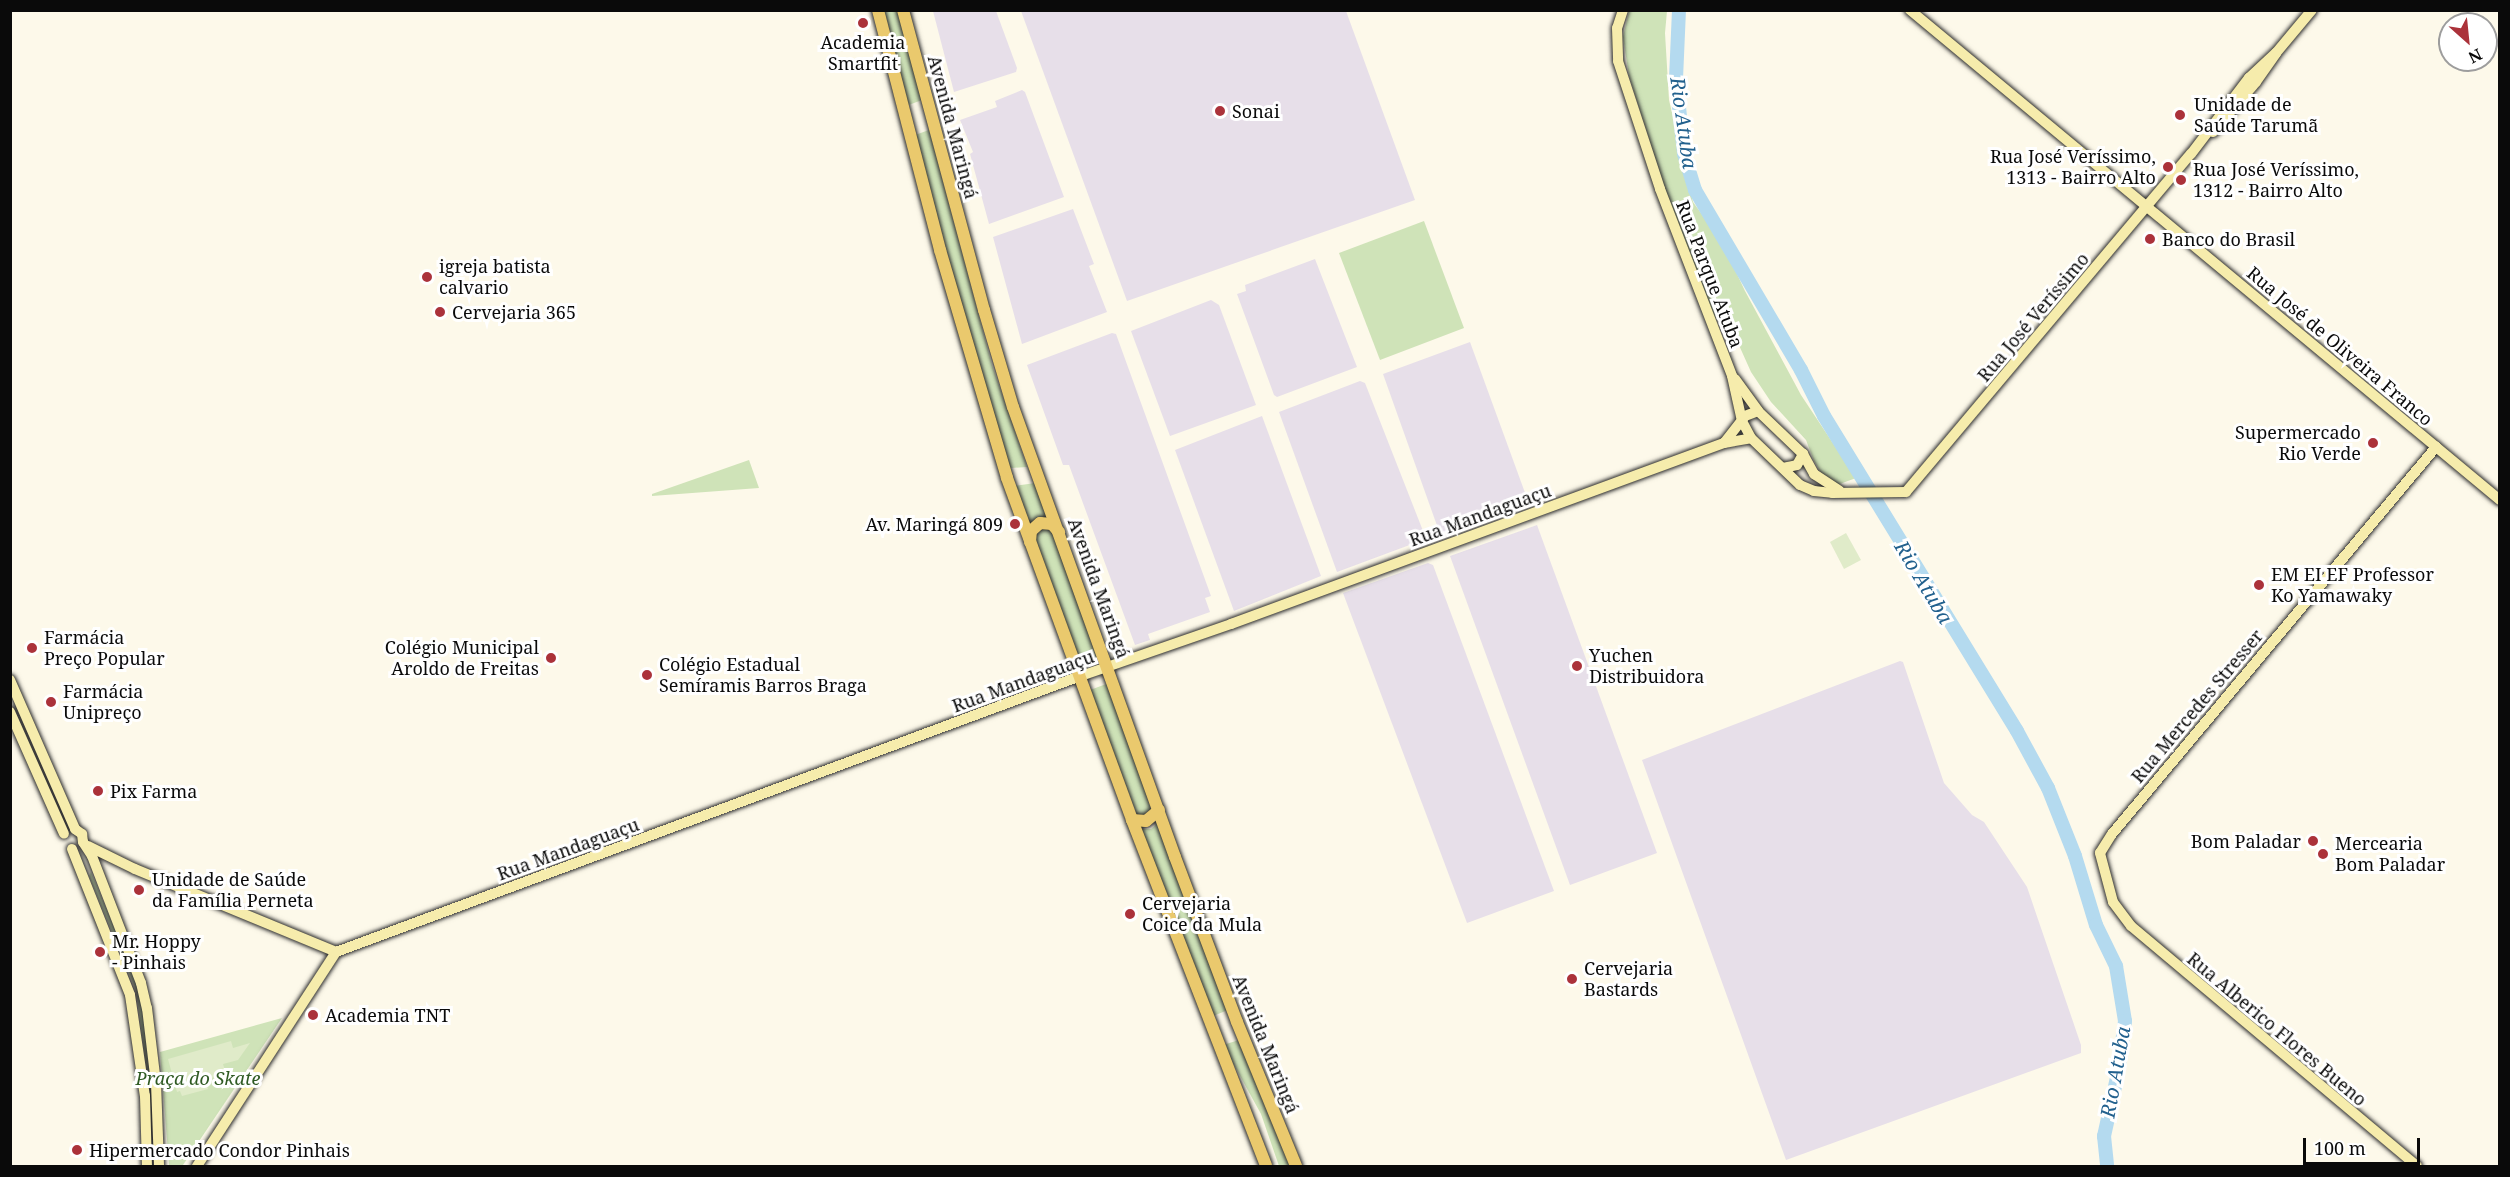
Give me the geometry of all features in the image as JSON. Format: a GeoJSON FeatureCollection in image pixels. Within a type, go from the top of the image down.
{"type":"FeatureCollection","features":[{"type":"Feature","properties":{"kind":"main road"},"geometry":{"type":"LineString","coordinates":[[878,10],[906,124],[976,376],[1030,543],[1132,820],[1266,1167]]}},
{"type":"Feature","properties":{"kind":"main road","name":"Avenida Maringá"},"geometry":{"type":"LineString","coordinates":[[903,10],[999,363],[1237,1022],[1296,1167]]}},
{"type":"Feature","properties":{"kind":"main road"},"geometry":{"type":"LineString","coordinates":[[1030,543],[1031,531],[1040,524],[1052,524],[1060,533]]}},
{"type":"Feature","properties":{"kind":"main road"},"geometry":{"type":"LineString","coordinates":[[1132,820],[1149,820],[1159,810]]}},
{"type":"Feature","properties":{"kind":"street","name":"Rua Parque Atuba"},"geometry":{"type":"LineString","coordinates":[[1623,10],[1617,28],[1618,61],[1660,189],[1732,376]]}},
{"type":"Feature","properties":{"kind":"street","name":"Rua José de Oliveira Franco"},"geometry":{"type":"LineString","coordinates":[[1910,10],[2499,500]]}},
{"type":"Feature","properties":{"kind":"street","name":"Rua José Veríssimo"},"geometry":{"type":"LineString","coordinates":[[1845,493],[1906,492],[2191,154],[2226,119],[2312,10]]}},
{"type":"Feature","properties":{"kind":"street"},"geometry":{"type":"LineString","coordinates":[[1732,376],[1758,411],[1803,454],[1819,480],[1845,493]]}},
{"type":"Feature","properties":{"kind":"street"},"geometry":{"type":"LineString","coordinates":[[1732,376],[1742,421],[1751,438],[1800,485],[1814,491],[1845,493]]}},
{"type":"Feature","properties":{"kind":"street"},"geometry":{"type":"LineString","coordinates":[[1724,443],[1749,412],[1758,411]]}},
{"type":"Feature","properties":{"kind":"street","name":"Rua Mandaguaçu"},"geometry":{"type":"LineString","coordinates":[[336,952],[1078,677],[1724,443],[1751,438]]}},
{"type":"Feature","properties":{"kind":"street","name":"Rua Mercedes Stresser"},"geometry":{"type":"LineString","coordinates":[[2118,913],[2102,864],[2101,850],[2436,447]]}},
{"type":"Feature","properties":{"kind":"street"},"geometry":{"type":"LineString","coordinates":[[1783,468],[1795,466],[1803,454]]}},
{"type":"Feature","properties":{"kind":"street"},"geometry":{"type":"LineString","coordinates":[[10,680],[70,831],[64,843],[72,849],[130,995],[156,1166]]}},
{"type":"Feature","properties":{"kind":"street"},"geometry":{"type":"LineString","coordinates":[[10,712],[70,831],[82,834],[83,842],[97,869],[137,969],[147,1008],[156,1083],[156,1166]]}},
{"type":"Feature","properties":{"kind":"street"},"geometry":{"type":"LineString","coordinates":[[83,842],[135,868],[336,952],[197,1165]]}},
{"type":"Feature","properties":{"kind":"street"},"geometry":{"type":"LineString","coordinates":[[72,849],[79,848],[83,842]]}},
{"type":"Feature","properties":{"kind":"street"},"geometry":{"type":"LineString","coordinates":[[81,874],[89,869],[97,869]]}},
{"type":"Feature","properties":{"kind":"street","name":"Rua Alberico Flores Bueno"},"geometry":{"type":"LineString","coordinates":[[2118,913],[2157,951],[2417,1167]]}},
{"type":"Feature","properties":{"kind":"shaded area"},"geometry":{"type":"Polygon","coordinates":[[[933,11],[996,11],[1017,68],[1016,72],[954,92],[933,11]]]}},
{"type":"Feature","properties":{"kind":"shaded area"},"geometry":{"type":"Polygon","coordinates":[[[1021,11],[1346,11],[1415,200],[1127,301],[1021,11]]]}},
{"type":"Feature","properties":{"kind":"shaded area"},"geometry":{"type":"Polygon","coordinates":[[[1022,90],[1025,92],[1064,197],[989,224],[970,154],[973,152],[960,120],[997,107],[995,101],[1022,90]]]}},
{"type":"Feature","properties":{"kind":"shaded area"},"geometry":{"type":"Polygon","coordinates":[[[1073,209],[1094,264],[1089,266],[1107,312],[1022,344],[993,237],[1073,209]]]}},
{"type":"Feature","properties":{"kind":"shaded area"},"geometry":{"type":"Polygon","coordinates":[[[1315,259],[1357,367],[1277,397],[1274,395],[1237,294],[1246,291],[1245,285],[1315,259]]]}},
{"type":"Feature","properties":{"kind":"shaded area"},"geometry":{"type":"Polygon","coordinates":[[[1211,300],[1219,305],[1256,405],[1170,436],[1131,331],[1211,300]]]}},
{"type":"Feature","properties":{"kind":"shaded area"},"geometry":{"type":"Polygon","coordinates":[[[1112,333],[1116,334],[1211,596],[1205,598],[1210,612],[1148,634],[1150,640],[1135,645],[1069,465],[1063,465],[1027,365],[1112,333]]]}},
{"type":"Feature","properties":{"kind":"shaded area"},"geometry":{"type":"Polygon","coordinates":[[[1470,342],[1528,501],[1440,534],[1383,374],[1470,342]]]}},
{"type":"Feature","properties":{"kind":"shaded area"},"geometry":{"type":"Polygon","coordinates":[[[1360,381],[1365,383],[1425,536],[1423,540],[1337,572],[1279,412],[1360,381]]]}},
{"type":"Feature","properties":{"kind":"shaded area"},"geometry":{"type":"Polygon","coordinates":[[[1262,416],[1321,576],[1234,611],[1175,450],[1262,416]]]}},
{"type":"Feature","properties":{"kind":"shaded area"},"geometry":{"type":"Polygon","coordinates":[[[1537,525],[1657,853],[1570,885],[1450,556],[1537,525]]]}},
{"type":"Feature","properties":{"kind":"shaded area"},"geometry":{"type":"Polygon","coordinates":[[[1428,563],[1433,565],[1554,891],[1467,923],[1343,593],[1428,563]]]}},
{"type":"Feature","properties":{"kind":"shaded area"},"geometry":{"type":"Polygon","coordinates":[[[1900,661],[1903,662],[1944,783],[1972,815],[1984,822],[2027,887],[2081,1045],[2081,1053],[1786,1160],[1642,760],[1900,661]]]}},
{"type":"Feature","properties":{"kind":"green space"},"geometry":{"type":"Polygon","coordinates":[[[883,11],[899,11],[922,100],[906,106],[883,11]]]}},
{"type":"Feature","properties":{"kind":"green space"},"geometry":{"type":"Polygon","coordinates":[[[1629,11],[1667,11],[1665,33],[1669,100],[1693,202],[1722,242],[1745,291],[1801,395],[1856,478],[1837,485],[1823,476],[1806,440],[1771,402],[1751,372],[1725,314],[1714,319],[1667,195],[1629,76],[1623,37],[1629,11]]]}},
{"type":"Feature","properties":{"kind":"green space"},"geometry":{"type":"Polygon","coordinates":[[[929,130],[992,365],[1027,467],[1010,468],[979,368],[915,135],[929,130]]]}},
{"type":"Feature","properties":{"kind":"green space"},"geometry":{"type":"Polygon","coordinates":[[[1424,221],[1464,328],[1380,360],[1339,253],[1424,221]]]}},
{"type":"Feature","properties":{"kind":"green space"},"geometry":{"type":"Polygon","coordinates":[[[749,460],[759,488],[652,496],[652,494],[749,460]]]}},
{"type":"Feature","properties":{"kind":"green space"},"geometry":{"type":"Polygon","coordinates":[[[1035,483],[1099,658],[1079,665],[1014,486],[1035,483]]]}},
{"type":"Feature","properties":{"kind":"green space"},"geometry":{"type":"Polygon","coordinates":[[[1846,533],[1861,560],[1844,569],[1830,542],[1846,533]]]}},
{"type":"Feature","properties":{"kind":"green space"},"geometry":{"type":"Polygon","coordinates":[[[1109,683],[1142,776],[1151,811],[1149,817],[1137,815],[1090,690],[1109,683]]]}},
{"type":"Feature","properties":{"kind":"green space"},"geometry":{"type":"Polygon","coordinates":[[[1158,823],[1228,1010],[1213,1016],[1141,829],[1151,829],[1158,823]]]}},
{"type":"Feature","properties":{"kind":"green space"},"geometry":{"type":"Polygon","coordinates":[[[91,872],[139,988],[150,1061],[152,1108],[136,990],[89,876],[91,872]]]}},
{"type":"Feature","properties":{"kind":"green space","name":"Praça do Skate"},"geometry":{"type":"Polygon","coordinates":[[[282,1018],[183,1165],[169,1165],[160,1052],[282,1018]]]}},
{"type":"Feature","properties":{"kind":"green space"},"geometry":{"type":"Polygon","coordinates":[[[1239,1040],[1291,1166],[1279,1166],[1261,1114],[1223,1045],[1239,1040]]]}},
{"type":"Feature","properties":{"kind":"green space"},"geometry":{"type":"Polygon","coordinates":[[[231,1041],[233,1048],[250,1043],[238,1060],[223,1064],[226,1074],[205,1080],[208,1089],[182,1096],[180,1091],[177,1092],[168,1059],[231,1041]]]}},
{"type":"Feature","properties":{"kind":"waterway","name":"Rio Atuba"},"geometry":{"type":"LineString","coordinates":[[1679,10],[1676,79],[1684,154],[1695,190],[1801,370],[1824,416],[2017,731],[2048,788],[2075,856],[2096,925],[2116,966],[2125,1021],[2118,1073],[2104,1136],[2107,1166]]}},
{"type":"Feature","properties":{"kind":"place","name":"Academia Smartfit"},"geometry":{"type":"Point","coordinates":[863,23]}},
{"type":"Feature","properties":{"kind":"place","name":"Sonai"},"geometry":{"type":"Point","coordinates":[1220,111]}},
{"type":"Feature","properties":{"kind":"place","name":"Unidade de Saúde Tarumã"},"geometry":{"type":"Point","coordinates":[2180,115]}},
{"type":"Feature","properties":{"kind":"place","name":"Rua José Veríssimo, 1313 - Bairro Alto"},"geometry":{"type":"Point","coordinates":[2168,167]}},
{"type":"Feature","properties":{"kind":"place","name":"Rua José Veríssimo, 1312 - Bairro Alto"},"geometry":{"type":"Point","coordinates":[2181,180]}},
{"type":"Feature","properties":{"kind":"place","name":"Banco do Brasil"},"geometry":{"type":"Point","coordinates":[2150,239]}},
{"type":"Feature","properties":{"kind":"place","name":"igreja batista calvario"},"geometry":{"type":"Point","coordinates":[427,277]}},
{"type":"Feature","properties":{"kind":"place","name":"Cervejaria 365"},"geometry":{"type":"Point","coordinates":[440,312]}},
{"type":"Feature","properties":{"kind":"place","name":"Supermercado Rio Verde"},"geometry":{"type":"Point","coordinates":[2373,443]}},
{"type":"Feature","properties":{"kind":"place","name":"Av. Maringá 809"},"geometry":{"type":"Point","coordinates":[1015,524]}},
{"type":"Feature","properties":{"kind":"place","name":"EM EI EF Professor Ko Yamawaky"},"geometry":{"type":"Point","coordinates":[2259,585]}},
{"type":"Feature","properties":{"kind":"place","name":"Farmácia Preço Popular"},"geometry":{"type":"Point","coordinates":[32,648]}},
{"type":"Feature","properties":{"kind":"place","name":"Colégio Municipal Aroldo de Freitas"},"geometry":{"type":"Point","coordinates":[551,658]}},
{"type":"Feature","properties":{"kind":"place","name":"Yuchen Distribuidora"},"geometry":{"type":"Point","coordinates":[1577,666]}},
{"type":"Feature","properties":{"kind":"place","name":"Colégio Estadual Semíramis Barros Braga"},"geometry":{"type":"Point","coordinates":[647,675]}},
{"type":"Feature","properties":{"kind":"place","name":"Farmácia Unipreço"},"geometry":{"type":"Point","coordinates":[51,702]}},
{"type":"Feature","properties":{"kind":"place","name":"Pix Farma"},"geometry":{"type":"Point","coordinates":[98,791]}},
{"type":"Feature","properties":{"kind":"place","name":"Bom Paladar"},"geometry":{"type":"Point","coordinates":[2313,841]}},
{"type":"Feature","properties":{"kind":"place","name":"Mercearia Bom Paladar"},"geometry":{"type":"Point","coordinates":[2323,854]}},
{"type":"Feature","properties":{"kind":"place","name":"Unidade de Saúde da Família Perneta"},"geometry":{"type":"Point","coordinates":[139,890]}},
{"type":"Feature","properties":{"kind":"place","name":"Cervejaria Coice da Mula"},"geometry":{"type":"Point","coordinates":[1130,914]}},
{"type":"Feature","properties":{"kind":"place","name":"Mr. Hoppy - Pinhais"},"geometry":{"type":"Point","coordinates":[100,952]}},
{"type":"Feature","properties":{"kind":"place","name":"Cervejaria Bastards"},"geometry":{"type":"Point","coordinates":[1572,979]}},
{"type":"Feature","properties":{"kind":"place","name":"Academia TNT"},"geometry":{"type":"Point","coordinates":[313,1015]}},
{"type":"Feature","properties":{"kind":"place","name":"Hipermercado Condor Pinhais"},"geometry":{"type":"Point","coordinates":[77,1150]}}]}
